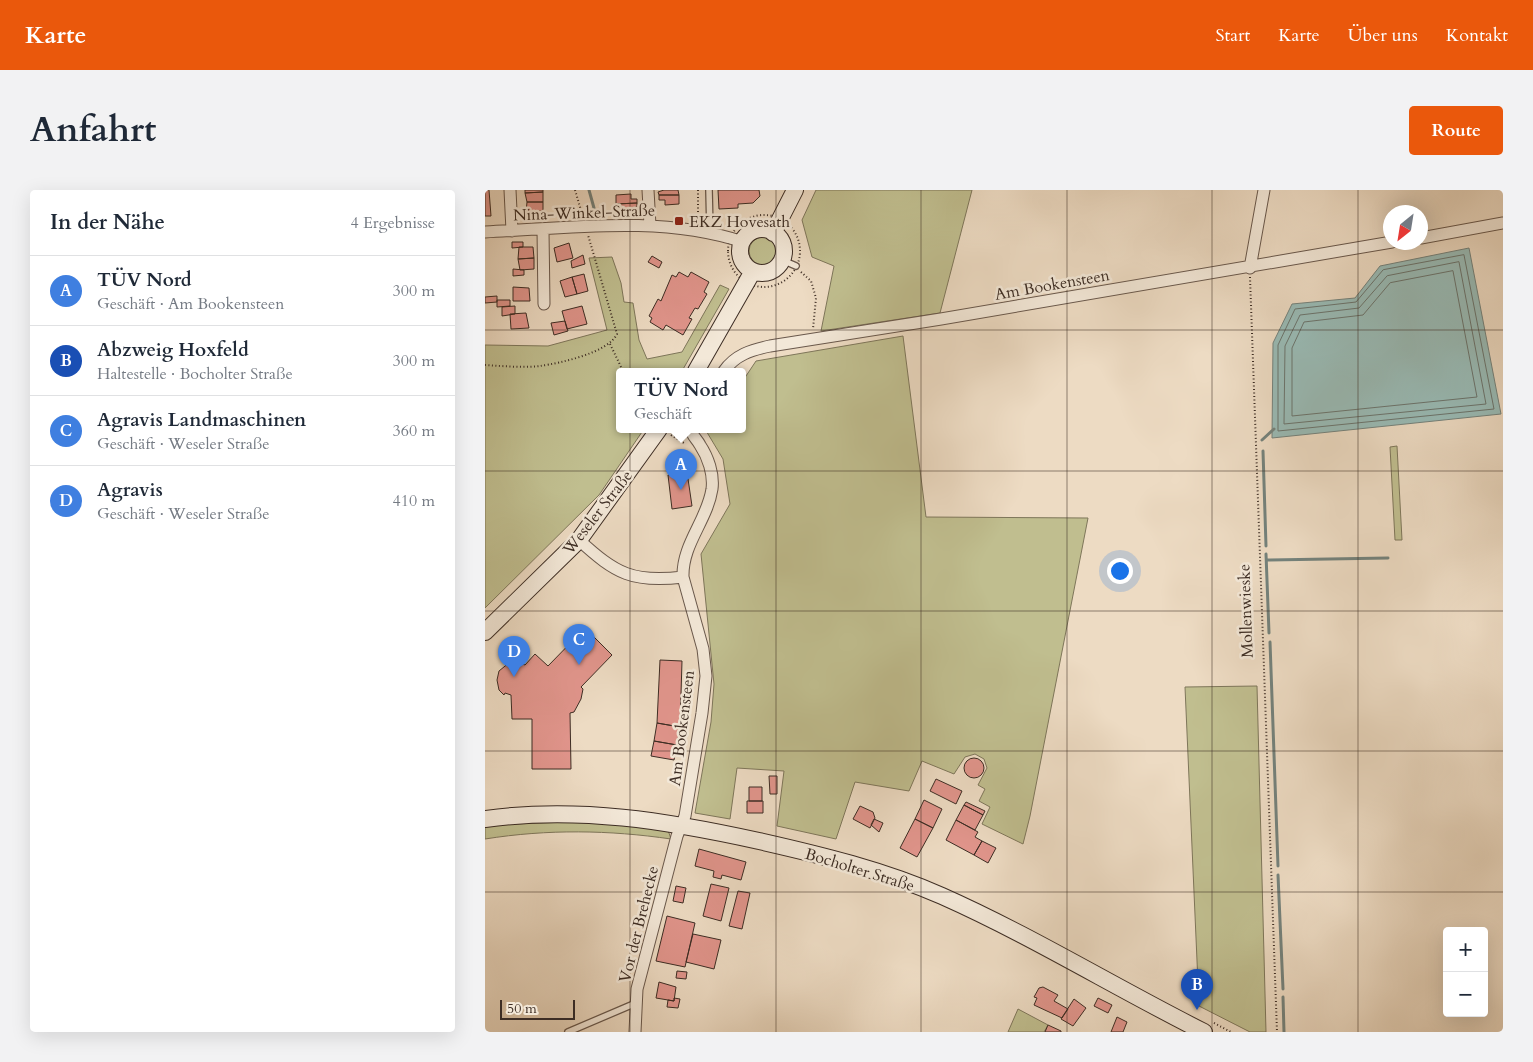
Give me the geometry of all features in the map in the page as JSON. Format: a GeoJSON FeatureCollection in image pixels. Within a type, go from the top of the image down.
{"type":"FeatureCollection","features":[{"type":"Feature","properties":{"kind":"main road"},"geometry":{"type":"LineString","coordinates":[[697,368],[750,277],[773,271],[789,263],[777,226],[795,190]]}},
{"type":"Feature","properties":{"kind":"main road"},"geometry":{"type":"LineString","coordinates":[[750,277],[743,262],[737,240],[760,230],[777,226]]}},
{"type":"Feature","properties":{"kind":"main road","name":"Weseler Straße"},"geometry":{"type":"LineString","coordinates":[[485,632],[579,540],[661,433]]}},
{"type":"Feature","properties":{"kind":"main road","name":"Bocholter Straße"},"geometry":{"type":"LineString","coordinates":[[485,818],[569,814],[616,816],[682,825],[834,858],[910,882],[986,916],[1204,1032]]}},
{"type":"Feature","properties":{"kind":"street"},"geometry":{"type":"LineString","coordinates":[[510,190],[512,231]]}},
{"type":"Feature","properties":{"kind":"street"},"geometry":{"type":"LineString","coordinates":[[648,190],[650,225]]}},
{"type":"Feature","properties":{"kind":"street"},"geometry":{"type":"LineString","coordinates":[[1250,268],[1264,190]]}},
{"type":"Feature","properties":{"kind":"street"},"geometry":{"type":"LineString","coordinates":[[1428,237],[1503,223]]}},
{"type":"Feature","properties":{"kind":"street","name":"Nina-Winkel-Straße"},"geometry":{"type":"LineString","coordinates":[[485,232],[650,225],[710,232],[737,240]]}},
{"type":"Feature","properties":{"kind":"street"},"geometry":{"type":"LineString","coordinates":[[543,230],[545,304]]}},
{"type":"Feature","properties":{"kind":"street","name":"Am Bookensteen"},"geometry":{"type":"LineString","coordinates":[[727,368],[734,360],[752,350],[1250,268],[1383,244]]}},
{"type":"Feature","properties":{"kind":"street","name":"Am Bookensteen"},"geometry":{"type":"LineString","coordinates":[[682,825],[695,756],[706,676],[703,649],[683,577],[683,566],[688,545],[708,505],[712,488],[711,470],[706,456],[693,433]]}},
{"type":"Feature","properties":{"kind":"street"},"geometry":{"type":"LineString","coordinates":[[579,540],[612,568],[637,578],[659,580],[683,577]]}},
{"type":"Feature","properties":{"kind":"street","name":"Vor der Brehecke"},"geometry":{"type":"LineString","coordinates":[[635,1032],[636,1003],[642,970],[677,836],[682,825]]}},
{"type":"Feature","properties":{"kind":"lane"},"geometry":{"type":"LineString","coordinates":[[709,190],[710,232]]}},
{"type":"Feature","properties":{"kind":"lane"},"geometry":{"type":"LineString","coordinates":[[568,1032],[636,1003]]}},
{"type":"Feature","properties":{"kind":"path"},"geometry":{"type":"LineString","coordinates":[[485,364],[539,366],[582,356],[610,344],[617,334],[575,190]]}},
{"type":"Feature","properties":{"kind":"path"},"geometry":{"type":"LineString","coordinates":[[697,230],[698,190]]}},
{"type":"Feature","properties":{"kind":"path"},"geometry":{"type":"LineString","coordinates":[[761,216],[777,226],[796,236],[799,251],[789,263],[786,279],[771,286],[754,286],[750,277],[739,278],[730,263],[728,255],[737,240],[735,229],[751,218],[761,216]]}},
{"type":"Feature","properties":{"kind":"path"},"geometry":{"type":"LineString","coordinates":[[789,263],[811,281],[816,298],[814,326],[809,341]]}},
{"type":"Feature","properties":{"kind":"path","name":"Mollenwieske"},"geometry":{"type":"LineString","coordinates":[[1250,268],[1277,1032]]}},
{"type":"Feature","properties":{"kind":"path"},"geometry":{"type":"LineString","coordinates":[[610,344],[622,368]]}},
{"type":"Feature","properties":{"kind":"path"},"geometry":{"type":"LineString","coordinates":[[668,433],[684,443]]}},
{"type":"Feature","properties":{"kind":"shaded area"},"geometry":{"type":"Polygon","coordinates":[[[816,190],[972,190],[940,313],[821,331],[834,266],[812,257],[802,220],[816,190]]]}},
{"type":"Feature","properties":{"kind":"shaded area"},"geometry":{"type":"Polygon","coordinates":[[[763,237],[773,241],[777,251],[773,261],[763,265],[753,261],[749,251],[753,241],[763,237]]]}},
{"type":"Feature","properties":{"kind":"shaded area"},"geometry":{"type":"Polygon","coordinates":[[[612,257],[621,283],[624,302],[633,303],[639,340],[647,359],[682,352],[720,285],[729,289],[684,368],[616,368],[616,433],[641,433],[599,495],[485,608],[485,345],[548,346],[607,330],[589,258],[612,257]]]}},
{"type":"Feature","properties":{"kind":"shaded area"},"geometry":{"type":"Polygon","coordinates":[[[903,336],[926,517],[1088,518],[1023,844],[982,824],[990,807],[979,801],[985,789],[978,785],[987,768],[984,759],[975,754],[965,757],[954,774],[922,761],[909,791],[855,782],[836,839],[777,826],[784,771],[737,768],[730,819],[695,813],[711,722],[714,684],[701,554],[730,504],[723,459],[707,433],[746,433],[746,376],[756,361],[903,336]]]}},
{"type":"Feature","properties":{"kind":"shaded area"},"geometry":{"type":"Polygon","coordinates":[[[1397,446],[1402,540],[1395,540],[1390,447],[1397,446]]]}},
{"type":"Feature","properties":{"kind":"shaded area"},"geometry":{"type":"Polygon","coordinates":[[[1257,686],[1266,1032],[1250,1032],[1199,1006],[1185,687],[1257,686]]]}},
{"type":"Feature","properties":{"kind":"shaded area"},"geometry":{"type":"Polygon","coordinates":[[[595,821],[665,829],[671,839],[602,832],[555,832],[485,839],[485,825],[595,821]]]}},
{"type":"Feature","properties":{"kind":"shaded area"},"geometry":{"type":"Polygon","coordinates":[[[1018,1009],[1048,1025],[1044,1032],[1008,1032],[1018,1009]]]}},
{"type":"Feature","properties":{"kind":"water"},"geometry":{"type":"Polygon","coordinates":[[[1469,248],[1501,414],[1272,438],[1273,343],[1292,304],[1355,298],[1380,266],[1469,248]]]}},
{"type":"Feature","properties":{"kind":"building"},"geometry":{"type":"Polygon","coordinates":[[[485,190],[489,190],[491,216],[485,216],[485,190]]]}},
{"type":"Feature","properties":{"kind":"building"},"geometry":{"type":"Polygon","coordinates":[[[525,190],[543,190],[543,192],[525,193],[525,190]]]}},
{"type":"Feature","properties":{"kind":"building"},"geometry":{"type":"Polygon","coordinates":[[[678,190],[679,195],[659,195],[658,192],[678,190]]]}},
{"type":"Feature","properties":{"kind":"building"},"geometry":{"type":"Polygon","coordinates":[[[718,190],[759,190],[760,196],[753,203],[738,204],[738,208],[719,209],[718,190]]]}},
{"type":"Feature","properties":{"kind":"building"},"geometry":{"type":"Polygon","coordinates":[[[543,192],[543,202],[527,202],[525,193],[543,192]]]}},
{"type":"Feature","properties":{"kind":"building"},"geometry":{"type":"Polygon","coordinates":[[[631,194],[631,199],[637,199],[637,203],[616,204],[616,195],[631,194]]]}},
{"type":"Feature","properties":{"kind":"building"},"geometry":{"type":"Polygon","coordinates":[[[659,195],[679,195],[679,204],[665,205],[665,200],[659,200],[659,195]]]}},
{"type":"Feature","properties":{"kind":"building"},"geometry":{"type":"Polygon","coordinates":[[[527,202],[543,202],[543,211],[526,212],[527,202]]]}},
{"type":"Feature","properties":{"kind":"building"},"geometry":{"type":"Polygon","coordinates":[[[637,203],[637,207],[631,208],[631,212],[617,213],[616,204],[637,203]]]}},
{"type":"Feature","properties":{"kind":"building"},"geometry":{"type":"Polygon","coordinates":[[[512,242],[523,242],[523,247],[512,248],[512,242]]]}},
{"type":"Feature","properties":{"kind":"building"},"geometry":{"type":"Polygon","coordinates":[[[569,243],[573,258],[557,262],[554,248],[569,243]]]}},
{"type":"Feature","properties":{"kind":"building"},"geometry":{"type":"Polygon","coordinates":[[[519,247],[533,247],[534,258],[518,259],[519,247]]]}},
{"type":"Feature","properties":{"kind":"building"},"geometry":{"type":"Polygon","coordinates":[[[583,255],[585,264],[572,268],[571,261],[583,255]]]}},
{"type":"Feature","properties":{"kind":"building"},"geometry":{"type":"Polygon","coordinates":[[[652,256],[662,262],[659,268],[648,262],[652,256]]]}},
{"type":"Feature","properties":{"kind":"building"},"geometry":{"type":"Polygon","coordinates":[[[534,258],[534,269],[520,270],[518,259],[534,258]]]}},
{"type":"Feature","properties":{"kind":"building"},"geometry":{"type":"Polygon","coordinates":[[[513,269],[524,270],[524,275],[513,276],[513,269]]]}},
{"type":"Feature","properties":{"kind":"building"},"geometry":{"type":"Polygon","coordinates":[[[679,272],[688,277],[691,272],[709,282],[704,292],[707,294],[698,309],[695,308],[689,318],[692,319],[683,335],[666,325],[663,330],[650,322],[652,318],[649,316],[658,299],[661,301],[672,275],[676,277],[679,272]]]}},
{"type":"Feature","properties":{"kind":"building"},"geometry":{"type":"Polygon","coordinates":[[[584,274],[588,291],[577,294],[572,277],[584,274]]]}},
{"type":"Feature","properties":{"kind":"building"},"geometry":{"type":"Polygon","coordinates":[[[572,277],[577,294],[565,297],[560,281],[572,277]]]}},
{"type":"Feature","properties":{"kind":"building"},"geometry":{"type":"Polygon","coordinates":[[[513,287],[529,288],[530,301],[513,301],[513,287]]]}},
{"type":"Feature","properties":{"kind":"building"},"geometry":{"type":"Polygon","coordinates":[[[497,296],[497,302],[485,303],[485,297],[497,296]]]}},
{"type":"Feature","properties":{"kind":"building"},"geometry":{"type":"Polygon","coordinates":[[[497,300],[510,300],[510,306],[497,307],[497,300]]]}},
{"type":"Feature","properties":{"kind":"building"},"geometry":{"type":"Polygon","coordinates":[[[515,306],[515,314],[502,316],[502,307],[515,306]]]}},
{"type":"Feature","properties":{"kind":"building"},"geometry":{"type":"Polygon","coordinates":[[[582,306],[587,324],[567,329],[562,311],[582,306]]]}},
{"type":"Feature","properties":{"kind":"building"},"geometry":{"type":"Polygon","coordinates":[[[526,313],[529,328],[511,329],[510,314],[526,313]]]}},
{"type":"Feature","properties":{"kind":"building"},"geometry":{"type":"Polygon","coordinates":[[[565,321],[568,331],[554,335],[551,323],[565,321]]]}},
{"type":"Feature","properties":{"kind":"building"},"geometry":{"type":"Polygon","coordinates":[[[687,472],[692,506],[672,509],[668,475],[687,472]]]}},
{"type":"Feature","properties":{"kind":"building"},"geometry":{"type":"Polygon","coordinates":[[[585,628],[612,655],[581,687],[583,689],[581,699],[574,712],[570,713],[571,769],[532,769],[532,719],[512,719],[511,695],[505,693],[504,695],[499,690],[497,680],[499,671],[510,662],[518,662],[525,665],[535,654],[548,666],[585,628]]]}},
{"type":"Feature","properties":{"kind":"building"},"geometry":{"type":"Polygon","coordinates":[[[660,660],[682,661],[680,727],[657,723],[660,660]]]}},
{"type":"Feature","properties":{"kind":"building"},"geometry":{"type":"Polygon","coordinates":[[[657,723],[680,727],[677,745],[654,741],[657,723]]]}},
{"type":"Feature","properties":{"kind":"building"},"geometry":{"type":"Polygon","coordinates":[[[654,741],[677,745],[674,760],[651,756],[654,741]]]}},
{"type":"Feature","properties":{"kind":"building"},"geometry":{"type":"Polygon","coordinates":[[[974,758],[981,761],[984,768],[981,775],[974,778],[967,775],[964,768],[967,761],[974,758]]]}},
{"type":"Feature","properties":{"kind":"building"},"geometry":{"type":"Polygon","coordinates":[[[769,776],[777,776],[777,794],[770,794],[769,776]]]}},
{"type":"Feature","properties":{"kind":"building"},"geometry":{"type":"Polygon","coordinates":[[[936,779],[962,791],[956,804],[930,791],[936,779]]]}},
{"type":"Feature","properties":{"kind":"building"},"geometry":{"type":"Polygon","coordinates":[[[749,787],[762,787],[762,801],[749,801],[749,787]]]}},
{"type":"Feature","properties":{"kind":"building"},"geometry":{"type":"Polygon","coordinates":[[[924,800],[942,809],[933,828],[915,819],[924,800]]]}},
{"type":"Feature","properties":{"kind":"building"},"geometry":{"type":"Polygon","coordinates":[[[747,801],[763,801],[763,813],[747,813],[747,801]]]}},
{"type":"Feature","properties":{"kind":"building"},"geometry":{"type":"Polygon","coordinates":[[[966,802],[985,811],[983,815],[964,805],[966,802]]]}},
{"type":"Feature","properties":{"kind":"building"},"geometry":{"type":"Polygon","coordinates":[[[964,805],[983,815],[975,830],[956,820],[964,805]]]}},
{"type":"Feature","properties":{"kind":"building"},"geometry":{"type":"Polygon","coordinates":[[[860,806],[873,812],[875,818],[870,828],[853,819],[860,806]]]}},
{"type":"Feature","properties":{"kind":"building"},"geometry":{"type":"Polygon","coordinates":[[[874,819],[883,823],[879,832],[871,825],[874,819]]]}},
{"type":"Feature","properties":{"kind":"building"},"geometry":{"type":"Polygon","coordinates":[[[915,819],[933,828],[917,857],[900,848],[915,819]]]}},
{"type":"Feature","properties":{"kind":"building"},"geometry":{"type":"Polygon","coordinates":[[[956,820],[978,832],[975,837],[982,841],[974,855],[946,840],[956,820]]]}},
{"type":"Feature","properties":{"kind":"building"},"geometry":{"type":"Polygon","coordinates":[[[982,841],[996,848],[988,863],[974,855],[982,841]]]}},
{"type":"Feature","properties":{"kind":"building"},"geometry":{"type":"Polygon","coordinates":[[[699,849],[746,862],[741,880],[722,875],[721,879],[713,877],[714,871],[695,866],[699,849]]]}},
{"type":"Feature","properties":{"kind":"building"},"geometry":{"type":"Polygon","coordinates":[[[711,884],[729,888],[721,921],[703,916],[711,884]]]}},
{"type":"Feature","properties":{"kind":"building"},"geometry":{"type":"Polygon","coordinates":[[[676,886],[686,888],[683,903],[673,901],[676,886]]]}},
{"type":"Feature","properties":{"kind":"building"},"geometry":{"type":"Polygon","coordinates":[[[738,891],[750,893],[742,929],[729,926],[738,891]]]}},
{"type":"Feature","properties":{"kind":"building"},"geometry":{"type":"Polygon","coordinates":[[[667,916],[695,923],[685,967],[656,961],[667,916]]]}},
{"type":"Feature","properties":{"kind":"building"},"geometry":{"type":"Polygon","coordinates":[[[693,934],[721,940],[714,969],[686,962],[693,934]]]}},
{"type":"Feature","properties":{"kind":"building"},"geometry":{"type":"Polygon","coordinates":[[[677,971],[687,972],[686,979],[676,978],[677,971]]]}},
{"type":"Feature","properties":{"kind":"building"},"geometry":{"type":"Polygon","coordinates":[[[659,982],[676,987],[674,1001],[656,998],[659,982]]]}},
{"type":"Feature","properties":{"kind":"building"},"geometry":{"type":"Polygon","coordinates":[[[1043,987],[1058,995],[1054,1001],[1068,1009],[1062,1018],[1034,1005],[1037,998],[1034,997],[1039,988],[1043,987]]]}},
{"type":"Feature","properties":{"kind":"building"},"geometry":{"type":"Polygon","coordinates":[[[674,998],[680,999],[678,1008],[667,1007],[668,1000],[674,1001],[674,998]]]}},
{"type":"Feature","properties":{"kind":"building"},"geometry":{"type":"Polygon","coordinates":[[[1098,998],[1112,1005],[1108,1013],[1094,1006],[1098,998]]]}},
{"type":"Feature","properties":{"kind":"building"},"geometry":{"type":"Polygon","coordinates":[[[1074,999],[1086,1008],[1073,1026],[1061,1019],[1074,999]]]}},
{"type":"Feature","properties":{"kind":"building"},"geometry":{"type":"Polygon","coordinates":[[[1117,1017],[1127,1022],[1123,1032],[1111,1032],[1117,1017]]]}},
{"type":"Feature","properties":{"kind":"building"},"geometry":{"type":"Polygon","coordinates":[[[1048,1025],[1061,1031],[1061,1032],[1045,1032],[1048,1025]]]}},
{"type":"Feature","properties":{"kind":"waterway"},"geometry":{"type":"LineString","coordinates":[[589,190],[594,208]]}},
{"type":"Feature","properties":{"kind":"waterway"},"geometry":{"type":"LineString","coordinates":[[1262,440],[1274,429]]}},
{"type":"Feature","properties":{"kind":"waterway"},"geometry":{"type":"LineString","coordinates":[[1263,451],[1266,546]]}},
{"type":"Feature","properties":{"kind":"waterway"},"geometry":{"type":"LineString","coordinates":[[1266,554],[1269,633]]}},
{"type":"Feature","properties":{"kind":"waterway"},"geometry":{"type":"LineString","coordinates":[[1267,560],[1388,558]]}},
{"type":"Feature","properties":{"kind":"waterway"},"geometry":{"type":"LineString","coordinates":[[1270,642],[1278,866]]}},
{"type":"Feature","properties":{"kind":"waterway"},"geometry":{"type":"LineString","coordinates":[[1278,875],[1283,989]]}},
{"type":"Feature","properties":{"kind":"waterway"},"geometry":{"type":"LineString","coordinates":[[1283,997],[1284,1032]]}},
{"type":"Feature","properties":{"kind":"place","name":"EKZ Hovesath"},"geometry":{"type":"Point","coordinates":[679,221]}},
{"type":"Feature","properties":{"kind":"place","name":"TÜV Nord"},"geometry":{"type":"Point","coordinates":[681,490]}},
{"type":"Feature","properties":{"kind":"place","name":"Agravis Landmaschinen"},"geometry":{"type":"Point","coordinates":[579,665]}},
{"type":"Feature","properties":{"kind":"place","name":"Agravis"},"geometry":{"type":"Point","coordinates":[514,677]}},
{"type":"Feature","properties":{"kind":"place","name":"Abzweig Hoxfeld"},"geometry":{"type":"Point","coordinates":[1197,1010]}}]}
